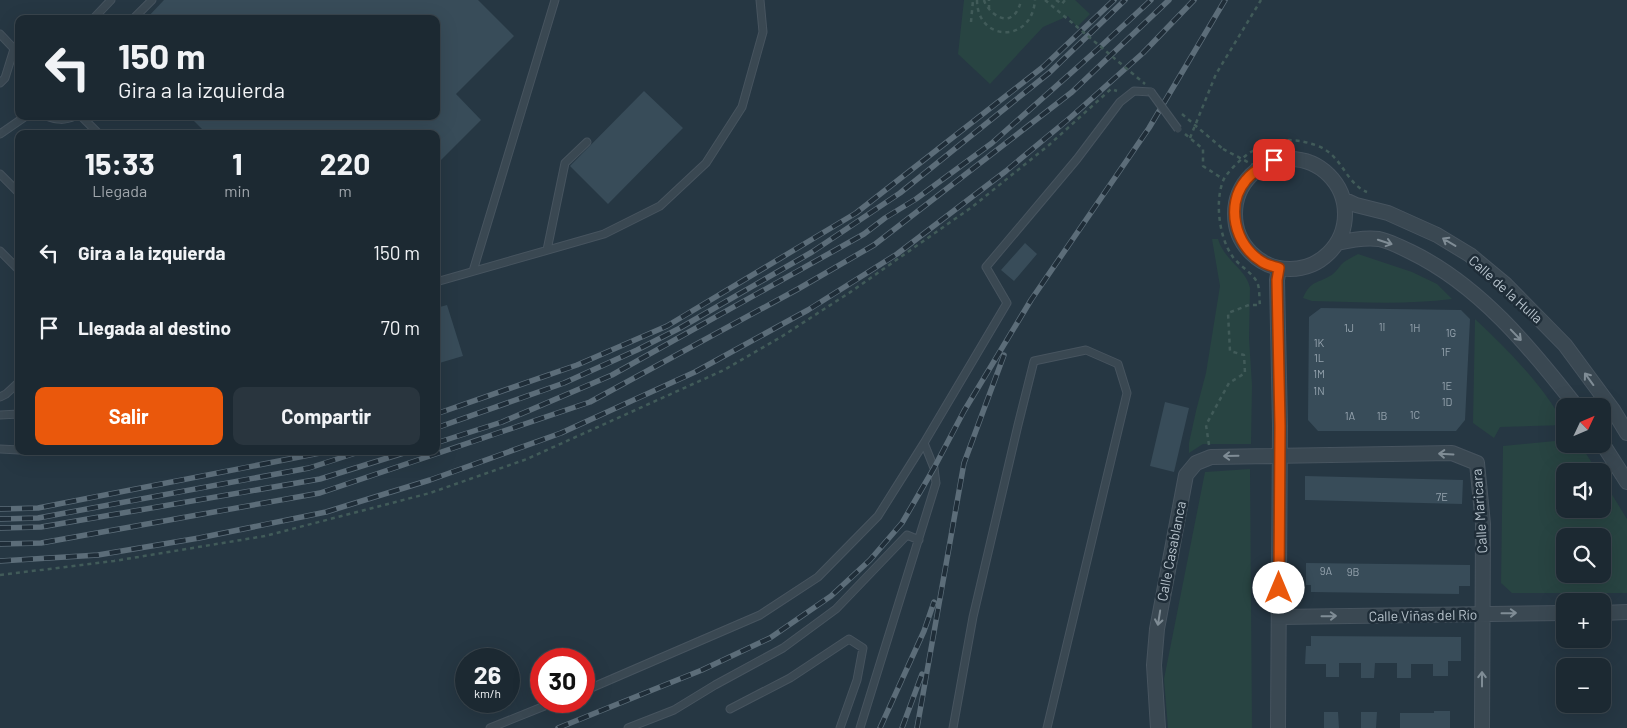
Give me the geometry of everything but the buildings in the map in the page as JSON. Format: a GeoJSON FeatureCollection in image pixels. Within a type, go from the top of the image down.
{"type":"FeatureCollection","features":[{"type":"Feature","properties":{"kind":"street"},"geometry":{"type":"LineString","coordinates":[[1292,159],[1308,162],[1324,170],[1336,183],[1343,199],[1345,214],[1343,229],[1337,243],[1326,256],[1312,265],[1296,269],[1279,268],[1262,262],[1247,250],[1238,234],[1234,215],[1237,197],[1245,180],[1259,168],[1274,160],[1292,159]]}},
{"type":"Feature","properties":{"kind":"street","name":"Calle de la Hulla"},"geometry":{"type":"LineString","coordinates":[[1343,199],[1356,205],[1388,213],[1437,235],[1470,255],[1506,285],[1565,345],[1627,433]]}},
{"type":"Feature","properties":{"kind":"street","name":"Calle de la Hulla"},"geometry":{"type":"LineString","coordinates":[[1337,243],[1358,239],[1379,239],[1401,247],[1451,274],[1481,299],[1542,362],[1570,398]]}},
{"type":"Feature","properties":{"kind":"street"},"geometry":{"type":"LineString","coordinates":[[1278,728],[1280,455],[1277,280],[1279,268]]}},
{"type":"Feature","properties":{"kind":"street","name":"Calle Maricara"},"geometry":{"type":"LineString","coordinates":[[1280,455],[1452,453],[1478,463],[1483,524],[1482,728]]}},
{"type":"Feature","properties":{"kind":"street"},"geometry":{"type":"LineString","coordinates":[[1608,453],[1627,482]]}},
{"type":"Feature","properties":{"kind":"street"},"geometry":{"type":"LineString","coordinates":[[1211,456],[1280,455]]}},
{"type":"Feature","properties":{"kind":"street","name":"Calle Casablanca"},"geometry":{"type":"LineString","coordinates":[[1158,728],[1154,665],[1157,629],[1184,484],[1186,475],[1196,463],[1211,456]]}},
{"type":"Feature","properties":{"kind":"street"},"geometry":{"type":"LineString","coordinates":[[1611,613],[1627,612]]}},
{"type":"Feature","properties":{"kind":"street","name":"Calle Viñas del Río"},"geometry":{"type":"LineString","coordinates":[[1280,617],[1556,613]]}},
{"type":"Feature","properties":{"kind":"lane"},"geometry":{"type":"LineString","coordinates":[[97,15],[110,0]]}},
{"type":"Feature","properties":{"kind":"lane"},"geometry":{"type":"LineString","coordinates":[[137,15],[152,0]]}},
{"type":"Feature","properties":{"kind":"lane"},"geometry":{"type":"LineString","coordinates":[[473,271],[555,0]]}},
{"type":"Feature","properties":{"kind":"lane"},"geometry":{"type":"LineString","coordinates":[[440,281],[604,234],[660,206],[706,163],[742,107],[763,32],[760,0]]}},
{"type":"Feature","properties":{"kind":"lane"},"geometry":{"type":"LineString","coordinates":[[0,34],[15,48]]}},
{"type":"Feature","properties":{"kind":"lane"},"geometry":{"type":"LineString","coordinates":[[0,83],[15,54]]}},
{"type":"Feature","properties":{"kind":"lane"},"geometry":{"type":"LineString","coordinates":[[595,686],[760,615],[818,577],[878,516],[924,443],[1007,303],[986,268],[1078,159],[1120,102],[1134,91],[1150,90],[1178,129]]}},
{"type":"Feature","properties":{"kind":"lane"},"geometry":{"type":"LineString","coordinates":[[0,134],[20,120]]}},
{"type":"Feature","properties":{"kind":"lane"},"geometry":{"type":"LineString","coordinates":[[85,120],[95,130]]}},
{"type":"Feature","properties":{"kind":"lane"},"geometry":{"type":"LineString","coordinates":[[547,250],[564,163],[587,142]]}},
{"type":"Feature","properties":{"kind":"lane"},"geometry":{"type":"LineString","coordinates":[[0,174],[15,189]]}},
{"type":"Feature","properties":{"kind":"lane"},"geometry":{"type":"LineString","coordinates":[[0,251],[15,266]]}},
{"type":"Feature","properties":{"kind":"lane"},"geometry":{"type":"LineString","coordinates":[[953,728],[973,616],[1034,361],[1086,350],[1118,364],[1127,393],[1047,728]]}},
{"type":"Feature","properties":{"kind":"lane"},"geometry":{"type":"LineString","coordinates":[[0,397],[15,386]]}},
{"type":"Feature","properties":{"kind":"lane"},"geometry":{"type":"LineString","coordinates":[[0,415],[15,414]]}},
{"type":"Feature","properties":{"kind":"lane"},"geometry":{"type":"LineString","coordinates":[[860,728],[936,483],[934,468],[924,443]]}},
{"type":"Feature","properties":{"kind":"lane"},"geometry":{"type":"LineString","coordinates":[[0,449],[15,450]]}},
{"type":"Feature","properties":{"kind":"lane"},"geometry":{"type":"LineString","coordinates":[[628,728],[674,710],[783,648],[836,609],[907,536],[919,540]]}},
{"type":"Feature","properties":{"kind":"lane"},"geometry":{"type":"LineString","coordinates":[[730,709],[790,678],[849,639],[864,648],[857,680],[840,728]]}},
{"type":"Feature","properties":{"kind":"lane"},"geometry":{"type":"LineString","coordinates":[[490,728],[530,712]]}},
{"type":"Feature","properties":{"kind":"path"},"geometry":{"type":"LineString","coordinates":[[971,22],[973,0]]}},
{"type":"Feature","properties":{"kind":"path"},"geometry":{"type":"LineString","coordinates":[[977,0],[977,8],[982,18],[991,29],[1001,33],[1010,33],[1024,26],[1032,15],[1035,0]]}},
{"type":"Feature","properties":{"kind":"path"},"geometry":{"type":"LineString","coordinates":[[984,0],[985,5],[995,15],[1005,19],[1011,18],[1021,0]]}},
{"type":"Feature","properties":{"kind":"path"},"geometry":{"type":"LineString","coordinates":[[989,0],[989,9]]}},
{"type":"Feature","properties":{"kind":"path"},"geometry":{"type":"LineString","coordinates":[[1045,0],[1150,90]]}},
{"type":"Feature","properties":{"kind":"path"},"geometry":{"type":"LineString","coordinates":[[1056,0],[1062,4],[1065,0]]}},
{"type":"Feature","properties":{"kind":"path"},"geometry":{"type":"LineString","coordinates":[[1223,180],[1202,166],[1203,149],[1190,138],[1216,74],[1261,0]]}},
{"type":"Feature","properties":{"kind":"path"},"geometry":{"type":"LineString","coordinates":[[0,575],[114,562],[265,536],[430,493],[528,459],[724,370],[781,337],[852,291],[972,207],[1049,145],[1111,89],[1128,96]]}},
{"type":"Feature","properties":{"kind":"path"},"geometry":{"type":"LineString","coordinates":[[1178,112],[1222,149],[1259,168]]}},
{"type":"Feature","properties":{"kind":"path"},"geometry":{"type":"LineString","coordinates":[[1211,456],[1206,425],[1229,383],[1245,373],[1244,354],[1230,351],[1228,312],[1249,304],[1260,304],[1257,282],[1232,256],[1223,241],[1219,216],[1223,180],[1241,159],[1266,144],[1278,140],[1294,140],[1319,146],[1334,155],[1360,189],[1371,194]]}},
{"type":"Feature","properties":{"kind":"green space"},"geometry":{"type":"Polygon","coordinates":[[[964,0],[1075,0],[1090,14],[1077,27],[1068,16],[1043,27],[990,84],[958,54],[964,0]]]}},
{"type":"Feature","properties":{"kind":"green space"},"geometry":{"type":"Polygon","coordinates":[[[1212,239],[1218,239],[1225,254],[1244,275],[1250,288],[1251,444],[1203,444],[1189,453],[1189,443],[1206,373],[1220,286],[1212,239]]]}},
{"type":"Feature","properties":{"kind":"green space"},"geometry":{"type":"Polygon","coordinates":[[[1358,254],[1412,272],[1437,284],[1452,299],[1382,303],[1312,301],[1303,298],[1312,285],[1333,274],[1344,262],[1358,254]]]}},
{"type":"Feature","properties":{"kind":"green space"},"geometry":{"type":"Polygon","coordinates":[[[1475,319],[1512,356],[1546,396],[1556,410],[1556,425],[1500,427],[1494,438],[1473,423],[1475,319]]]}},
{"type":"Feature","properties":{"kind":"green space"},"geometry":{"type":"Polygon","coordinates":[[[1556,441],[1556,453],[1586,453],[1592,463],[1556,463],[1556,518],[1611,518],[1611,493],[1627,519],[1627,593],[1512,593],[1501,583],[1503,446],[1556,441]]]}},
{"type":"Feature","properties":{"kind":"green space"},"geometry":{"type":"Polygon","coordinates":[[[1250,469],[1252,728],[1168,728],[1164,679],[1205,472],[1250,469]]]}},
{"type":"Feature","properties":{"kind":"railway"},"geometry":{"type":"LineString","coordinates":[[440,413],[577,365],[667,326],[856,213],[1043,67],[1114,0]]}},
{"type":"Feature","properties":{"kind":"railway"},"geometry":{"type":"LineString","coordinates":[[440,427],[564,383],[637,350],[680,328],[812,252],[900,193],[1049,73],[1125,0]]}},
{"type":"Feature","properties":{"kind":"railway"},"geometry":{"type":"LineString","coordinates":[[440,442],[502,422],[612,375],[864,234],[885,218],[916,199],[992,143],[1151,0]]}},
{"type":"Feature","properties":{"kind":"railway"},"geometry":{"type":"LineString","coordinates":[[440,453],[590,402],[798,289],[874,245],[1072,92],[1169,0]]}},
{"type":"Feature","properties":{"kind":"railway"},"geometry":{"type":"LineString","coordinates":[[0,561],[98,555],[199,538],[326,512],[430,480],[561,433],[695,372],[808,310],[897,254],[1006,171],[1071,117],[1143,53],[1194,0]]}},
{"type":"Feature","properties":{"kind":"railway"},"geometry":{"type":"LineString","coordinates":[[558,728],[702,670],[770,638],[831,596],[870,560],[902,523],[964,411],[1031,300],[1149,128],[1225,0]]}},
{"type":"Feature","properties":{"kind":"railway"},"geometry":{"type":"LineString","coordinates":[[917,728],[964,463],[1004,355]]}},
{"type":"Feature","properties":{"kind":"railway"},"geometry":{"type":"LineString","coordinates":[[0,509],[38,508],[310,455]]}},
{"type":"Feature","properties":{"kind":"railway"},"geometry":{"type":"LineString","coordinates":[[0,519],[38,518],[309,468],[350,455]]}},
{"type":"Feature","properties":{"kind":"railway"},"geometry":{"type":"LineString","coordinates":[[0,528],[41,527],[320,479],[397,455]]}},
{"type":"Feature","properties":{"kind":"railway"},"geometry":{"type":"LineString","coordinates":[[0,544],[41,543],[320,493],[433,455]]}},
{"type":"Feature","properties":{"kind":"railway"},"geometry":{"type":"LineString","coordinates":[[880,728],[924,631],[934,602]]}},
{"type":"Feature","properties":{"kind":"railway"},"geometry":{"type":"LineString","coordinates":[[902,728],[922,674]]}},
{"type":"Feature","properties":{"kind":"route"},"geometry":{"type":"LineString","coordinates":[[1274,160],[1259,168],[1245,180],[1237,197],[1234,215],[1238,234],[1247,250],[1262,262],[1279,268],[1277,280],[1280,426],[1279,588]]}}]}
